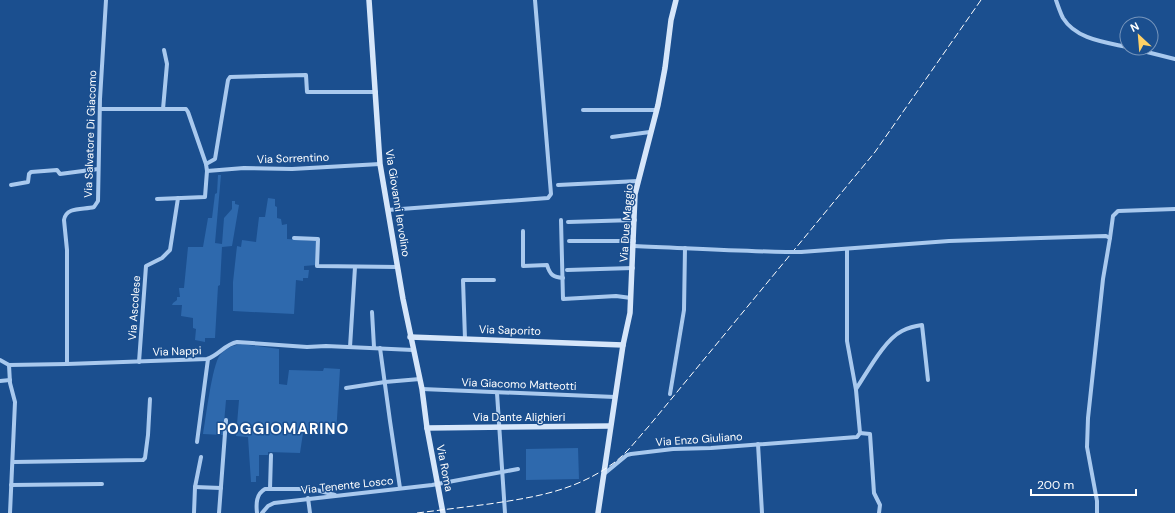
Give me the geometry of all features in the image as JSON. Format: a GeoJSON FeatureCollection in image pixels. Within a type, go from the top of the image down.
{"type":"FeatureCollection","features":[{"type":"Feature","properties":{"kind":"main road","name":"Via Giovanni Iervolino"},"geometry":{"type":"LineString","coordinates":[[369,0],[380,164],[410,337]]}},
{"type":"Feature","properties":{"kind":"main road","name":"Via Due Maggio"},"geometry":{"type":"LineString","coordinates":[[598,513],[610,426],[632,298],[635,194],[665,68],[671,20],[676,0]]}},
{"type":"Feature","properties":{"kind":"main road","name":"Via Saporito"},"geometry":{"type":"LineString","coordinates":[[410,337],[623,345]]}},
{"type":"Feature","properties":{"kind":"main road"},"geometry":{"type":"LineString","coordinates":[[410,337],[413,350]]}},
{"type":"Feature","properties":{"kind":"main road","name":"Via Roma"},"geometry":{"type":"LineString","coordinates":[[413,350],[422,389],[427,428],[443,513]]}},
{"type":"Feature","properties":{"kind":"main road","name":"Via Dante Alighieri"},"geometry":{"type":"LineString","coordinates":[[427,428],[610,426]]}},
{"type":"Feature","properties":{"kind":"street","name":"Via Salvatore Di Giacomo"},"geometry":{"type":"LineString","coordinates":[[67,364],[66,250],[64,216],[69,211],[96,206],[98,201],[100,109],[106,0]]}},
{"type":"Feature","properties":{"kind":"street"},"geometry":{"type":"LineString","coordinates":[[388,210],[548,198],[551,194],[535,0]]}},
{"type":"Feature","properties":{"kind":"street"},"geometry":{"type":"LineString","coordinates":[[1056,0],[1064,19],[1076,31],[1085,36],[1119,45]]}},
{"type":"Feature","properties":{"kind":"street"},"geometry":{"type":"LineString","coordinates":[[164,50],[167,64],[164,109]]}},
{"type":"Feature","properties":{"kind":"street"},"geometry":{"type":"LineString","coordinates":[[1159,54],[1175,58]]}},
{"type":"Feature","properties":{"kind":"street"},"geometry":{"type":"LineString","coordinates":[[206,164],[215,159],[228,80],[230,77],[306,74],[307,92],[376,92]]}},
{"type":"Feature","properties":{"kind":"street"},"geometry":{"type":"LineString","coordinates":[[100,109],[187,110],[206,164],[207,171],[205,197],[157,199]]}},
{"type":"Feature","properties":{"kind":"street"},"geometry":{"type":"LineString","coordinates":[[583,110],[656,110]]}},
{"type":"Feature","properties":{"kind":"street"},"geometry":{"type":"LineString","coordinates":[[612,137],[650,132]]}},
{"type":"Feature","properties":{"kind":"street","name":"Via Sorrentino"},"geometry":{"type":"LineString","coordinates":[[207,171],[244,168],[292,169],[380,164]]}},
{"type":"Feature","properties":{"kind":"street"},"geometry":{"type":"LineString","coordinates":[[11,185],[28,182],[31,172],[57,170],[60,174],[98,169]]}},
{"type":"Feature","properties":{"kind":"street"},"geometry":{"type":"LineString","coordinates":[[558,184],[638,181]]}},
{"type":"Feature","properties":{"kind":"street","name":"Via Ascolese"},"geometry":{"type":"LineString","coordinates":[[139,362],[146,266],[162,258],[170,250],[178,198]]}},
{"type":"Feature","properties":{"kind":"street"},"geometry":{"type":"LineString","coordinates":[[1097,513],[1097,501],[1087,447],[1088,418],[1103,279],[1113,216],[1118,211],[1175,209]]}},
{"type":"Feature","properties":{"kind":"street"},"geometry":{"type":"LineString","coordinates":[[561,220],[563,299],[616,296],[632,298]]}},
{"type":"Feature","properties":{"kind":"street"},"geometry":{"type":"LineString","coordinates":[[568,222],[635,220]]}},
{"type":"Feature","properties":{"kind":"street"},"geometry":{"type":"LineString","coordinates":[[523,230],[523,266],[547,265],[549,272],[554,278],[563,278]]}},
{"type":"Feature","properties":{"kind":"street"},"geometry":{"type":"LineString","coordinates":[[570,241],[634,244],[720,251],[801,252],[989,239],[1106,236],[1110,238]]}},
{"type":"Feature","properties":{"kind":"street"},"geometry":{"type":"LineString","coordinates":[[294,238],[318,239],[317,266],[398,267]]}},
{"type":"Feature","properties":{"kind":"street"},"geometry":{"type":"LineString","coordinates":[[670,394],[684,310],[685,248]]}},
{"type":"Feature","properties":{"kind":"street"},"geometry":{"type":"LineString","coordinates":[[758,444],[857,437],[860,433],[856,390],[847,341],[847,249]]}},
{"type":"Feature","properties":{"kind":"street"},"geometry":{"type":"LineString","coordinates":[[350,347],[355,267]]}},
{"type":"Feature","properties":{"kind":"street"},"geometry":{"type":"LineString","coordinates":[[567,270],[633,268]]}},
{"type":"Feature","properties":{"kind":"street"},"geometry":{"type":"LineString","coordinates":[[465,339],[463,280],[494,280]]}},
{"type":"Feature","properties":{"kind":"street"},"geometry":{"type":"LineString","coordinates":[[372,312],[374,348]]}},
{"type":"Feature","properties":{"kind":"street"},"geometry":{"type":"LineString","coordinates":[[856,390],[878,356],[898,333],[908,328],[922,325],[928,380]]}},
{"type":"Feature","properties":{"kind":"street","name":"Via Nappi"},"geometry":{"type":"LineString","coordinates":[[9,365],[208,359],[212,358],[230,343],[237,342],[307,348],[326,346],[413,350]]}},
{"type":"Feature","properties":{"kind":"street"},"geometry":{"type":"LineString","coordinates":[[380,348],[400,488]]}},
{"type":"Feature","properties":{"kind":"street"},"geometry":{"type":"LineString","coordinates":[[197,442],[208,359]]}},
{"type":"Feature","properties":{"kind":"street"},"geometry":{"type":"LineString","coordinates":[[0,360],[9,365],[10,380],[15,402],[10,513]]}},
{"type":"Feature","properties":{"kind":"street"},"geometry":{"type":"LineString","coordinates":[[346,388],[384,382],[420,379]]}},
{"type":"Feature","properties":{"kind":"street"},"geometry":{"type":"LineString","coordinates":[[0,381],[10,380]]}},
{"type":"Feature","properties":{"kind":"street","name":"Via Giacomo Matteotti"},"geometry":{"type":"LineString","coordinates":[[422,389],[615,397]]}},
{"type":"Feature","properties":{"kind":"street"},"geometry":{"type":"LineString","coordinates":[[497,393],[498,427],[503,472],[505,513]]}},
{"type":"Feature","properties":{"kind":"street"},"geometry":{"type":"LineString","coordinates":[[13,462],[143,460],[145,458],[148,435],[150,399]]}},
{"type":"Feature","properties":{"kind":"street"},"geometry":{"type":"LineString","coordinates":[[219,513],[226,420]]}},
{"type":"Feature","properties":{"kind":"street"},"geometry":{"type":"LineString","coordinates":[[860,433],[870,434],[874,493],[880,505],[880,513]]}},
{"type":"Feature","properties":{"kind":"street","name":"Via Enzo Giuliano"},"geometry":{"type":"LineString","coordinates":[[604,474],[627,455],[631,454],[672,449],[710,448],[758,444],[762,513]]}},
{"type":"Feature","properties":{"kind":"street"},"geometry":{"type":"LineString","coordinates":[[270,488],[271,455]]}},
{"type":"Feature","properties":{"kind":"street"},"geometry":{"type":"LineString","coordinates":[[194,513],[195,487],[201,457]]}},
{"type":"Feature","properties":{"kind":"street","name":"Via Tenente Losco"},"geometry":{"type":"LineString","coordinates":[[262,513],[268,506],[274,503],[438,484],[518,469]]}},
{"type":"Feature","properties":{"kind":"street"},"geometry":{"type":"LineString","coordinates":[[11,485],[102,484]]}},
{"type":"Feature","properties":{"kind":"street"},"geometry":{"type":"LineString","coordinates":[[195,487],[221,488]]}},
{"type":"Feature","properties":{"kind":"street"},"geometry":{"type":"LineString","coordinates":[[257,513],[256,502],[258,497],[262,490],[270,488],[313,490],[336,496]]}},
{"type":"Feature","properties":{"kind":"street"},"geometry":{"type":"LineString","coordinates":[[308,498],[310,513]]}},
{"type":"Feature","properties":{"kind":"shaded area"},"geometry":{"type":"Polygon","coordinates":[[[218,175],[221,175],[215,243],[222,244],[224,218],[232,209],[232,201],[235,201],[235,204],[239,205],[232,246],[222,247],[215,338],[205,338],[205,342],[195,340],[196,329],[193,328],[193,318],[181,316],[182,305],[172,305],[177,300],[177,297],[180,297],[179,288],[184,288],[188,247],[203,247],[208,218],[212,218],[215,194],[217,193],[218,175]]]}},
{"type":"Feature","properties":{"kind":"shaded area"},"geometry":{"type":"Polygon","coordinates":[[[268,198],[275,199],[277,218],[281,219],[282,225],[287,224],[287,239],[316,241],[316,265],[304,266],[304,270],[309,270],[308,278],[303,278],[303,281],[296,280],[294,314],[233,311],[233,282],[237,246],[241,247],[242,240],[256,242],[259,217],[265,217],[268,198]]]}},
{"type":"Feature","properties":{"kind":"shaded area"},"geometry":{"type":"Polygon","coordinates":[[[242,344],[279,349],[279,384],[287,385],[289,370],[323,371],[324,368],[340,369],[336,435],[303,433],[300,453],[268,452],[268,455],[259,455],[259,476],[256,476],[256,482],[251,482],[248,437],[236,436],[239,400],[226,400],[223,435],[203,434],[214,369],[217,361],[220,355],[227,349],[242,344]]]}},
{"type":"Feature","properties":{"kind":"shaded area"},"geometry":{"type":"Polygon","coordinates":[[[578,448],[579,479],[526,480],[526,449],[578,448]]]}},
{"type":"Feature","properties":{"kind":"railway"},"geometry":{"type":"LineString","coordinates":[[417,513],[489,504],[555,491],[585,480],[600,472],[620,458],[649,426],[875,152],[981,0]]}},
{"type":"Feature","properties":{"kind":"district","name":"POGGIOMARINO"},"geometry":{"type":"Point","coordinates":[283,429]}}]}
